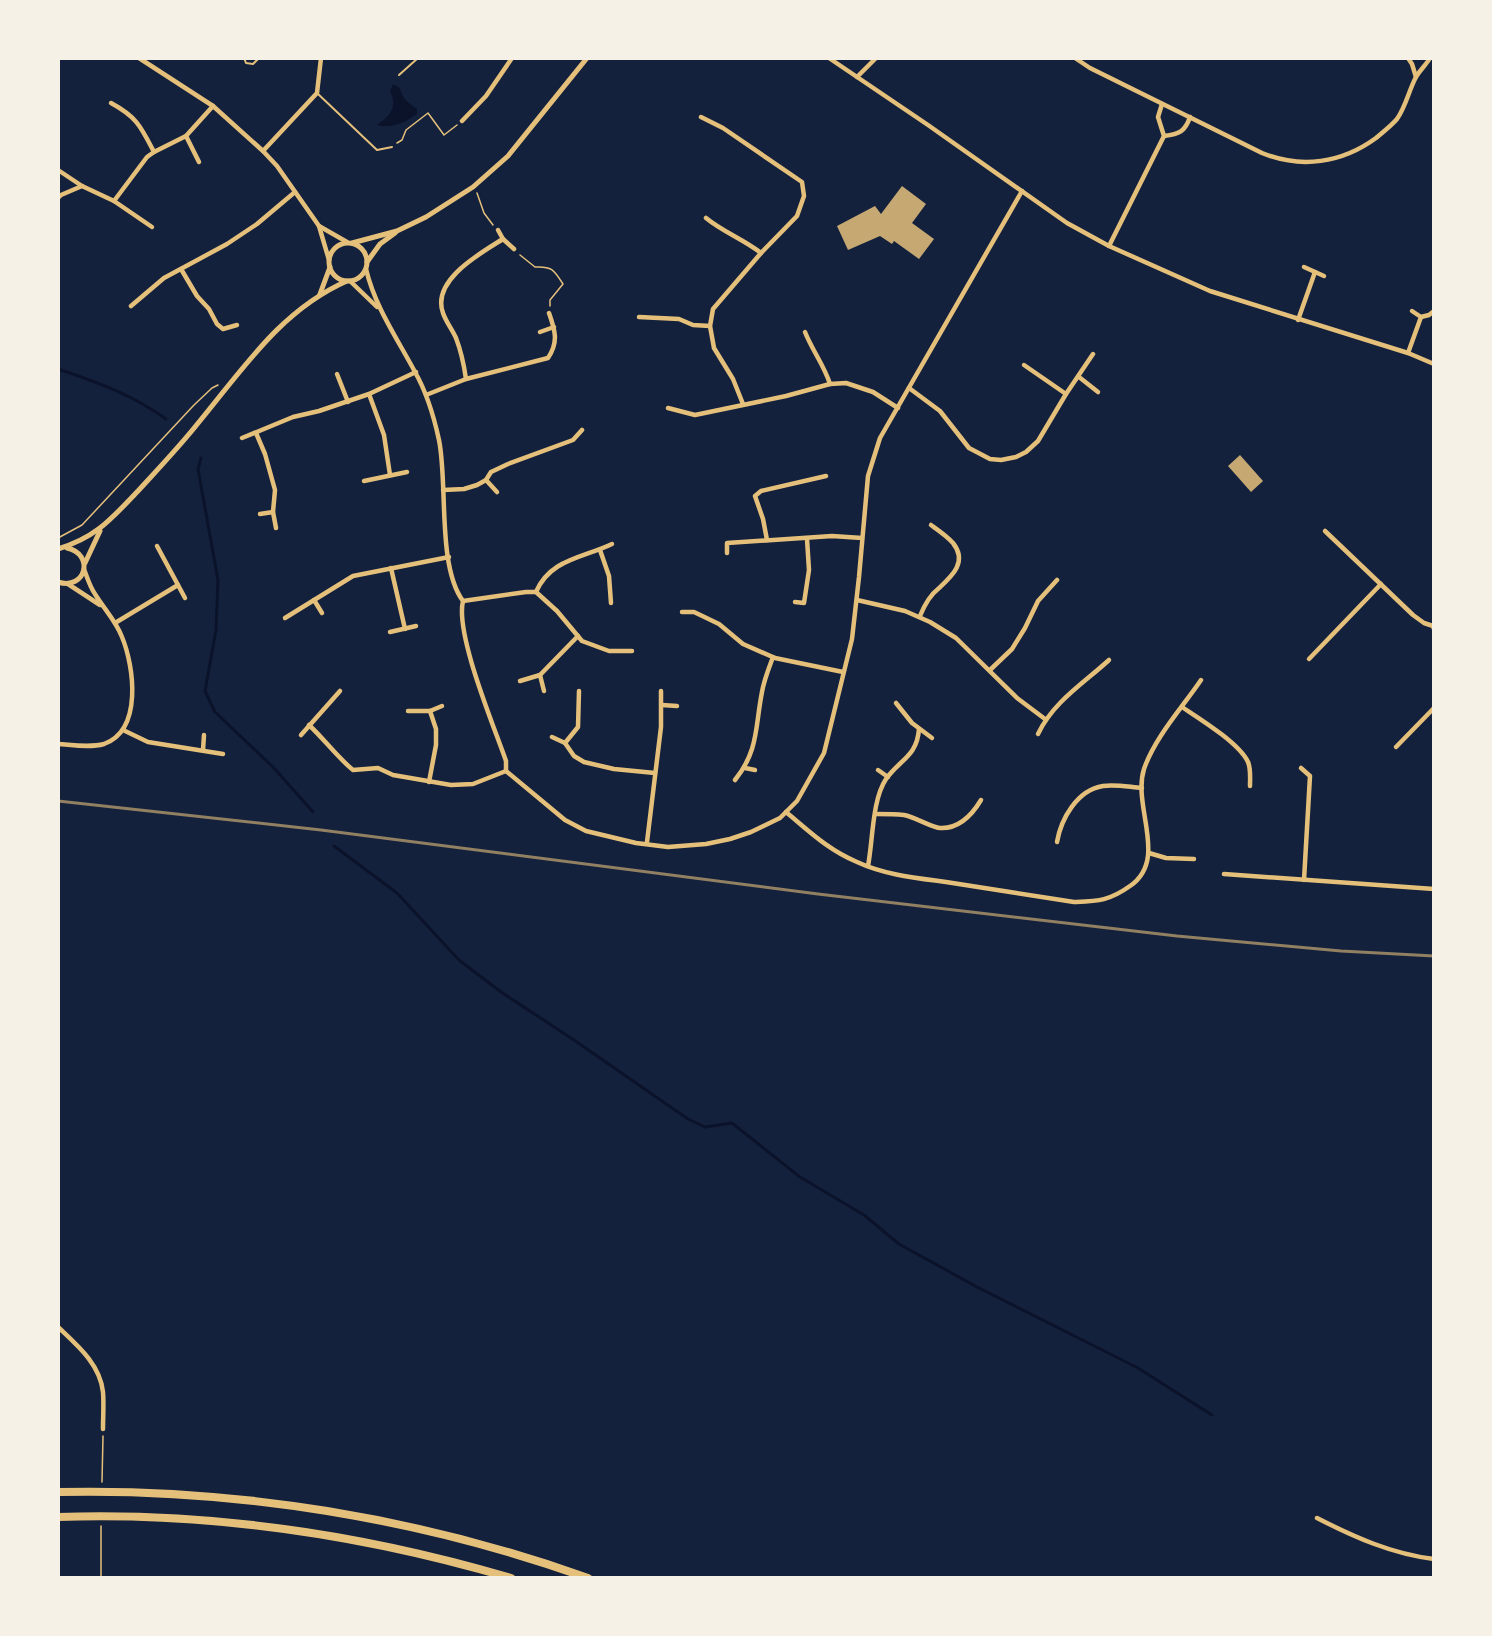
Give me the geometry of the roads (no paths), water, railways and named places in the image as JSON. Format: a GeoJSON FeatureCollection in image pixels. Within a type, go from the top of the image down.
{"type":"FeatureCollection","features":[{"type":"Feature","properties":{"kind":"highway"},"geometry":{"type":"LineString","coordinates":[[58,1492],[157,1494],[289,1506],[396,1524],[467,1541],[588,1578]]}},
{"type":"Feature","properties":{"kind":"highway"},"geometry":{"type":"LineString","coordinates":[[58,1517],[153,1517],[277,1528],[392,1547],[512,1578]]}},
{"type":"Feature","properties":{"kind":"street"},"geometry":{"type":"LineString","coordinates":[[139,58],[213,106],[263,151],[319,226],[329,263],[336,277],[348,281],[367,295],[381,311]]}},
{"type":"Feature","properties":{"kind":"street"},"geometry":{"type":"LineString","coordinates":[[149,64],[153,58]]}},
{"type":"Feature","properties":{"kind":"street"},"geometry":{"type":"LineString","coordinates":[[263,151],[317,93],[321,58]]}},
{"type":"Feature","properties":{"kind":"street"},"geometry":{"type":"LineString","coordinates":[[462,121],[486,96],[512,58]]}},
{"type":"Feature","properties":{"kind":"street"},"geometry":{"type":"LineString","coordinates":[[58,584],[67,584],[80,578],[101,529],[193,430],[264,342],[320,294],[360,277],[380,244],[473,187],[508,156],[587,58]]}},
{"type":"Feature","properties":{"kind":"street"},"geometry":{"type":"LineString","coordinates":[[829,58],[1067,223],[1109,246],[1193,285],[1408,353],[1434,364]]}},
{"type":"Feature","properties":{"kind":"street"},"geometry":{"type":"LineString","coordinates":[[857,77],[876,58]]}},
{"type":"Feature","properties":{"kind":"street"},"geometry":{"type":"LineString","coordinates":[[1074,58],[1162,104],[1278,159],[1298,162],[1328,160],[1357,150],[1390,126],[1396,120],[1408,98],[1416,77],[1430,58]]}},
{"type":"Feature","properties":{"kind":"street"},"geometry":{"type":"LineString","coordinates":[[1408,58],[1416,77]]}},
{"type":"Feature","properties":{"kind":"street"},"geometry":{"type":"LineString","coordinates":[[111,103],[128,112],[141,128],[154,152]]}},
{"type":"Feature","properties":{"kind":"street"},"geometry":{"type":"LineString","coordinates":[[1109,246],[1164,136],[1158,117],[1162,104]]}},
{"type":"Feature","properties":{"kind":"street"},"geometry":{"type":"LineString","coordinates":[[114,201],[139,167],[154,152],[186,136],[213,106]]}},
{"type":"Feature","properties":{"kind":"street"},"geometry":{"type":"LineString","coordinates":[[701,117],[723,128],[802,182],[804,196],[797,216],[761,253],[713,309],[710,326],[714,348],[733,379],[743,404]]}},
{"type":"Feature","properties":{"kind":"street"},"geometry":{"type":"LineString","coordinates":[[1164,136],[1182,132],[1190,117]]}},
{"type":"Feature","properties":{"kind":"street"},"geometry":{"type":"LineString","coordinates":[[186,136],[199,162]]}},
{"type":"Feature","properties":{"kind":"street"},"geometry":{"type":"LineString","coordinates":[[58,170],[82,186],[114,201],[152,228]]}},
{"type":"Feature","properties":{"kind":"street"},"geometry":{"type":"LineString","coordinates":[[58,198],[82,186]]}},
{"type":"Feature","properties":{"kind":"street"},"geometry":{"type":"LineString","coordinates":[[131,306],[164,278],[227,244],[257,224],[295,192]]}},
{"type":"Feature","properties":{"kind":"street"},"geometry":{"type":"LineString","coordinates":[[366,269],[381,311],[426,394],[440,442],[453,583],[463,601],[462,626],[506,761],[507,771],[552,812],[586,831],[636,843],[647,842],[668,847],[706,844],[730,840],[780,818],[805,790],[825,753],[852,639],[867,476],[880,438],[1022,192]]}},
{"type":"Feature","properties":{"kind":"street"},"geometry":{"type":"LineString","coordinates":[[706,218],[719,229],[747,242],[761,253]]}},
{"type":"Feature","properties":{"kind":"street"},"geometry":{"type":"LineString","coordinates":[[319,226],[363,250],[368,262]]}},
{"type":"Feature","properties":{"kind":"street"},"geometry":{"type":"LineString","coordinates":[[498,230],[513,249]]}},
{"type":"Feature","properties":{"kind":"street"},"geometry":{"type":"LineString","coordinates":[[320,294],[332,252],[336,247],[398,231]]}},
{"type":"Feature","properties":{"kind":"street"},"geometry":{"type":"LineString","coordinates":[[466,379],[462,354],[442,312],[442,292],[469,260],[503,239]]}},
{"type":"Feature","properties":{"kind":"street"},"geometry":{"type":"LineString","coordinates":[[1304,267],[1324,276]]}},
{"type":"Feature","properties":{"kind":"street"},"geometry":{"type":"LineString","coordinates":[[181,269],[217,324],[223,328],[237,326]]}},
{"type":"Feature","properties":{"kind":"street"},"geometry":{"type":"LineString","coordinates":[[1298,320],[1315,272]]}},
{"type":"Feature","properties":{"kind":"street"},"geometry":{"type":"LineString","coordinates":[[1412,311],[1421,317],[1434,311]]}},
{"type":"Feature","properties":{"kind":"street"},"geometry":{"type":"LineString","coordinates":[[426,394],[466,379],[549,358],[555,346],[556,337],[549,313]]}},
{"type":"Feature","properties":{"kind":"street"},"geometry":{"type":"LineString","coordinates":[[639,317],[679,319],[693,325],[710,326]]}},
{"type":"Feature","properties":{"kind":"street"},"geometry":{"type":"LineString","coordinates":[[1408,353],[1421,317]]}},
{"type":"Feature","properties":{"kind":"street"},"geometry":{"type":"LineString","coordinates":[[540,332],[554,327]]}},
{"type":"Feature","properties":{"kind":"street"},"geometry":{"type":"LineString","coordinates":[[805,332],[812,349],[826,370],[830,384]]}},
{"type":"Feature","properties":{"kind":"street"},"geometry":{"type":"LineString","coordinates":[[909,388],[940,411],[969,447],[990,459],[1001,460],[1026,452],[1038,441],[1093,354]]}},
{"type":"Feature","properties":{"kind":"street"},"geometry":{"type":"LineString","coordinates":[[1024,365],[1066,394]]}},
{"type":"Feature","properties":{"kind":"street"},"geometry":{"type":"LineString","coordinates":[[242,438],[293,417],[348,402],[416,372]]}},
{"type":"Feature","properties":{"kind":"street"},"geometry":{"type":"LineString","coordinates":[[337,374],[348,402]]}},
{"type":"Feature","properties":{"kind":"street"},"geometry":{"type":"LineString","coordinates":[[1079,377],[1098,392]]}},
{"type":"Feature","properties":{"kind":"street"},"geometry":{"type":"LineString","coordinates":[[668,408],[696,415],[830,384],[846,383],[862,387],[898,408]]}},
{"type":"Feature","properties":{"kind":"street"},"geometry":{"type":"LineString","coordinates":[[369,394],[384,435],[390,475]]}},
{"type":"Feature","properties":{"kind":"street"},"geometry":{"type":"LineString","coordinates":[[443,490],[464,489],[486,480],[491,472],[573,440],[582,430]]}},
{"type":"Feature","properties":{"kind":"street"},"geometry":{"type":"LineString","coordinates":[[256,433],[265,454],[275,490],[273,512],[276,528]]}},
{"type":"Feature","properties":{"kind":"street"},"geometry":{"type":"LineString","coordinates":[[363,481],[407,472]]}},
{"type":"Feature","properties":{"kind":"street"},"geometry":{"type":"LineString","coordinates":[[767,540],[764,519],[755,496],[761,491],[826,476]]}},
{"type":"Feature","properties":{"kind":"street"},"geometry":{"type":"LineString","coordinates":[[486,480],[497,492]]}},
{"type":"Feature","properties":{"kind":"street"},"geometry":{"type":"LineString","coordinates":[[260,514],[273,512]]}},
{"type":"Feature","properties":{"kind":"street"},"geometry":{"type":"LineString","coordinates":[[920,616],[926,603],[952,576],[959,565],[958,554],[953,542],[931,525]]}},
{"type":"Feature","properties":{"kind":"street"},"geometry":{"type":"LineString","coordinates":[[62,548],[101,529]]}},
{"type":"Feature","properties":{"kind":"street"},"geometry":{"type":"LineString","coordinates":[[1325,531],[1413,615],[1433,626]]}},
{"type":"Feature","properties":{"kind":"street"},"geometry":{"type":"LineString","coordinates":[[727,553],[727,543],[832,536],[862,538]]}},
{"type":"Feature","properties":{"kind":"street"},"geometry":{"type":"LineString","coordinates":[[795,602],[804,603],[809,570],[807,539]]}},
{"type":"Feature","properties":{"kind":"street"},"geometry":{"type":"LineString","coordinates":[[536,592],[544,577],[560,564],[612,544]]}},
{"type":"Feature","properties":{"kind":"street"},"geometry":{"type":"LineString","coordinates":[[157,546],[185,598]]}},
{"type":"Feature","properties":{"kind":"street"},"geometry":{"type":"LineString","coordinates":[[58,744],[93,746],[112,740],[123,730],[134,681],[129,655],[116,623],[93,593],[78,552],[62,548]]}},
{"type":"Feature","properties":{"kind":"street"},"geometry":{"type":"LineString","coordinates":[[600,550],[609,576],[611,603]]}},
{"type":"Feature","properties":{"kind":"street"},"geometry":{"type":"LineString","coordinates":[[285,618],[353,576],[449,558]]}},
{"type":"Feature","properties":{"kind":"street"},"geometry":{"type":"LineString","coordinates":[[391,568],[405,628]]}},
{"type":"Feature","properties":{"kind":"street"},"geometry":{"type":"LineString","coordinates":[[990,670],[1012,649],[1038,601],[1057,580]]}},
{"type":"Feature","properties":{"kind":"street"},"geometry":{"type":"LineString","coordinates":[[67,584],[105,608]]}},
{"type":"Feature","properties":{"kind":"street"},"geometry":{"type":"LineString","coordinates":[[1309,659],[1381,584]]}},
{"type":"Feature","properties":{"kind":"street"},"geometry":{"type":"LineString","coordinates":[[116,623],[178,585]]}},
{"type":"Feature","properties":{"kind":"street"},"geometry":{"type":"LineString","coordinates":[[463,601],[536,592],[589,645],[609,651],[633,651]]}},
{"type":"Feature","properties":{"kind":"street"},"geometry":{"type":"LineString","coordinates":[[314,600],[321,613]]}},
{"type":"Feature","properties":{"kind":"street"},"geometry":{"type":"LineString","coordinates":[[857,600],[881,604],[920,616],[956,638],[1017,698],[1045,719]]}},
{"type":"Feature","properties":{"kind":"street"},"geometry":{"type":"LineString","coordinates":[[682,612],[694,612],[719,624],[743,644],[773,657],[843,672]]}},
{"type":"Feature","properties":{"kind":"street"},"geometry":{"type":"LineString","coordinates":[[390,632],[416,626]]}},
{"type":"Feature","properties":{"kind":"street"},"geometry":{"type":"LineString","coordinates":[[520,681],[540,675],[578,636]]}},
{"type":"Feature","properties":{"kind":"street"},"geometry":{"type":"LineString","coordinates":[[735,780],[745,768],[756,738],[762,694],[773,657]]}},
{"type":"Feature","properties":{"kind":"street"},"geometry":{"type":"LineString","coordinates":[[1038,734],[1045,719],[1109,660]]}},
{"type":"Feature","properties":{"kind":"street"},"geometry":{"type":"LineString","coordinates":[[540,675],[544,691]]}},
{"type":"Feature","properties":{"kind":"street"},"geometry":{"type":"LineString","coordinates":[[786,812],[808,833],[834,851],[868,866],[895,874],[1074,902],[1098,902],[1115,897],[1136,882],[1145,870],[1149,853],[1142,788],[1143,771],[1150,754],[1201,680]]}},
{"type":"Feature","properties":{"kind":"street"},"geometry":{"type":"LineString","coordinates":[[301,735],[340,691]]}},
{"type":"Feature","properties":{"kind":"street"},"geometry":{"type":"LineString","coordinates":[[565,743],[578,727],[579,691]]}},
{"type":"Feature","properties":{"kind":"street"},"geometry":{"type":"LineString","coordinates":[[647,842],[662,705],[661,691]]}},
{"type":"Feature","properties":{"kind":"street"},"geometry":{"type":"LineString","coordinates":[[896,703],[919,729],[932,738]]}},
{"type":"Feature","properties":{"kind":"street"},"geometry":{"type":"LineString","coordinates":[[662,705],[677,706]]}},
{"type":"Feature","properties":{"kind":"street"},"geometry":{"type":"LineString","coordinates":[[408,711],[430,711],[442,706]]}},
{"type":"Feature","properties":{"kind":"street"},"geometry":{"type":"LineString","coordinates":[[1182,707],[1223,736],[1244,756],[1249,762],[1250,786]]}},
{"type":"Feature","properties":{"kind":"street"},"geometry":{"type":"LineString","coordinates":[[1396,747],[1434,708]]}},
{"type":"Feature","properties":{"kind":"street"},"geometry":{"type":"LineString","coordinates":[[429,782],[436,745],[436,729],[430,711]]}},
{"type":"Feature","properties":{"kind":"street"},"geometry":{"type":"LineString","coordinates":[[309,725],[353,770],[378,768],[393,775],[451,785],[473,784],[507,771]]}},
{"type":"Feature","properties":{"kind":"street"},"geometry":{"type":"LineString","coordinates":[[868,866],[880,790],[888,777],[912,752],[918,742],[919,729]]}},
{"type":"Feature","properties":{"kind":"street"},"geometry":{"type":"LineString","coordinates":[[123,730],[148,742],[223,754]]}},
{"type":"Feature","properties":{"kind":"street"},"geometry":{"type":"LineString","coordinates":[[203,750],[204,735]]}},
{"type":"Feature","properties":{"kind":"street"},"geometry":{"type":"LineString","coordinates":[[552,737],[565,743],[574,756],[584,762],[614,769],[655,773]]}},
{"type":"Feature","properties":{"kind":"street"},"geometry":{"type":"LineString","coordinates":[[745,768],[755,770]]}},
{"type":"Feature","properties":{"kind":"street"},"geometry":{"type":"LineString","coordinates":[[1301,768],[1310,776],[1304,880]]}},
{"type":"Feature","properties":{"kind":"street"},"geometry":{"type":"LineString","coordinates":[[878,770],[888,777]]}},
{"type":"Feature","properties":{"kind":"street"},"geometry":{"type":"LineString","coordinates":[[1057,843],[1059,828],[1068,813],[1088,792],[1102,786],[1142,788]]}},
{"type":"Feature","properties":{"kind":"street"},"geometry":{"type":"LineString","coordinates":[[876,814],[905,815],[939,828],[960,824],[974,812],[981,800]]}},
{"type":"Feature","properties":{"kind":"street"},"geometry":{"type":"LineString","coordinates":[[1149,853],[1166,858],[1194,859]]}},
{"type":"Feature","properties":{"kind":"street"},"geometry":{"type":"LineString","coordinates":[[1224,874],[1434,889]]}},
{"type":"Feature","properties":{"kind":"street"},"geometry":{"type":"LineString","coordinates":[[58,1327],[87,1355],[100,1379],[103,1392],[103,1429]]}},
{"type":"Feature","properties":{"kind":"street"},"geometry":{"type":"LineString","coordinates":[[1317,1518],[1357,1539],[1416,1557],[1434,1559]]}},
{"type":"Feature","properties":{"kind":"lane"},"geometry":{"type":"LineString","coordinates":[[244,58],[246,63],[253,64],[259,58]]}},
{"type":"Feature","properties":{"kind":"lane"},"geometry":{"type":"LineString","coordinates":[[399,75],[418,58]]}},
{"type":"Feature","properties":{"kind":"lane"},"geometry":{"type":"LineString","coordinates":[[317,93],[377,150],[392,147]]}},
{"type":"Feature","properties":{"kind":"water"},"geometry":{"type":"Polygon","coordinates":[[[393,84],[400,88],[404,98],[417,109],[417,114],[398,124],[377,125],[386,118],[393,106],[390,91],[393,84]]]}},
{"type":"Feature","properties":{"kind":"waterway"},"geometry":{"type":"LineString","coordinates":[[58,369],[114,390],[166,419]]}},
{"type":"Feature","properties":{"kind":"waterway"},"geometry":{"type":"LineString","coordinates":[[201,458],[198,469],[218,580],[216,630],[205,691],[215,712],[273,767],[313,812]]}},
{"type":"Feature","properties":{"kind":"waterway"},"geometry":{"type":"LineString","coordinates":[[334,846],[397,893],[459,960],[501,992],[688,1119],[705,1127],[732,1123],[800,1177],[864,1215],[899,1244],[977,1287],[1138,1368],[1212,1415]]}},
{"type":"Feature","properties":{"kind":"railway"},"geometry":{"type":"LineString","coordinates":[[58,801],[321,830],[818,894],[1177,936],[1341,951],[1434,956]]}}]}
